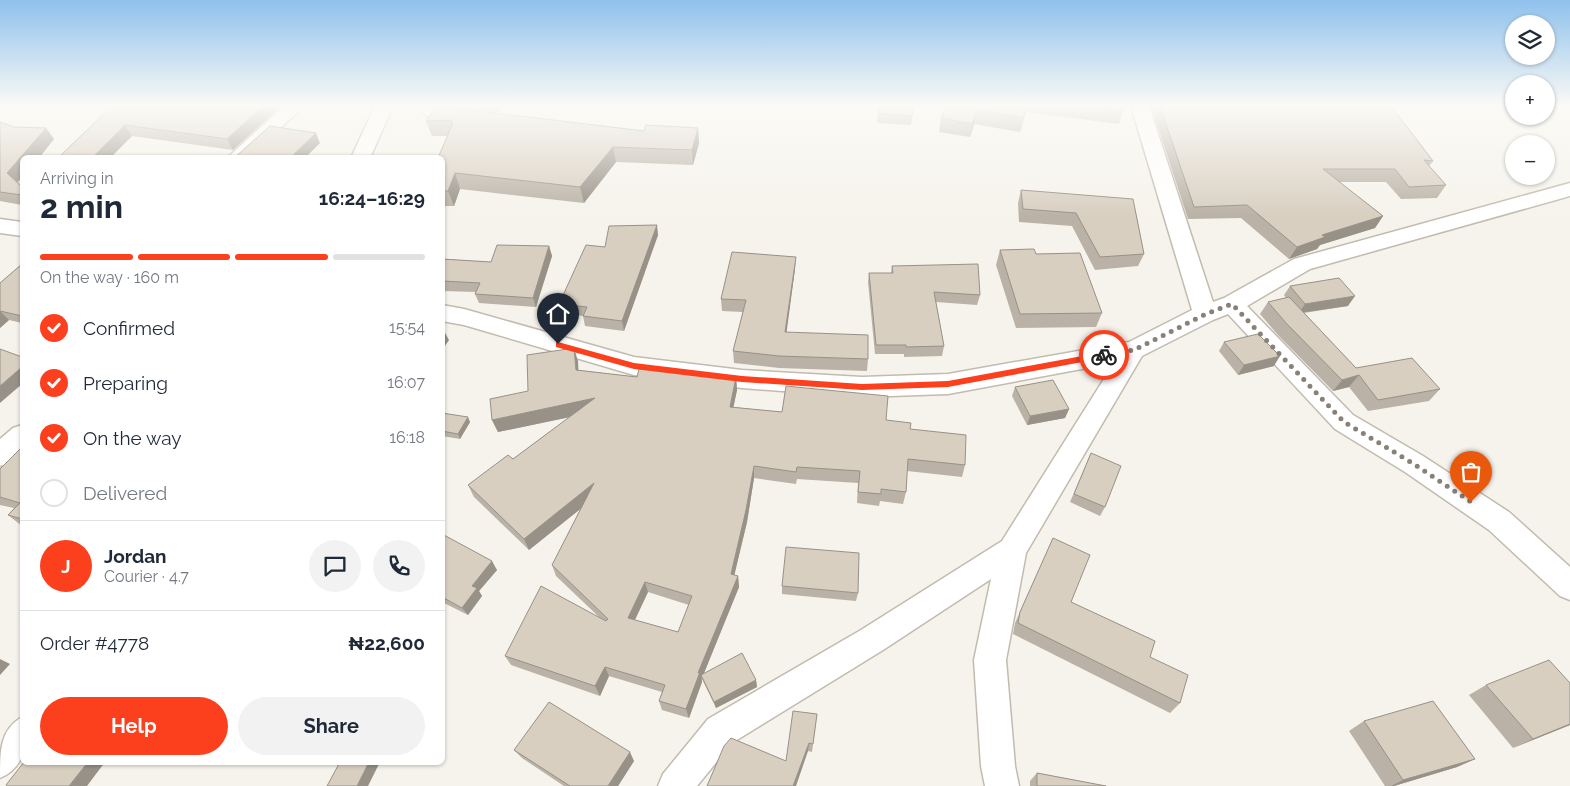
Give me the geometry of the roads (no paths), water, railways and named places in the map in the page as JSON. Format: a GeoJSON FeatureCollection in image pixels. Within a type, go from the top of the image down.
{"type":"FeatureCollection","features":[{"type":"Feature","properties":{"kind":"street"},"geometry":{"type":"LineString","coordinates":[[239,155],[253,143]]}},
{"type":"Feature","properties":{"kind":"street"},"geometry":{"type":"LineString","coordinates":[[361,155],[367,143]]}},
{"type":"Feature","properties":{"kind":"street"},"geometry":{"type":"LineString","coordinates":[[1152,143],[1206,314]]}},
{"type":"Feature","properties":{"kind":"street"},"geometry":{"type":"LineString","coordinates":[[445,314],[464,317],[634,366],[742,379],[862,387],[948,384],[1134,350],[1206,314],[1232,304],[1302,264],[1570,189]]}},
{"type":"Feature","properties":{"kind":"street"},"geometry":{"type":"LineString","coordinates":[[0,226],[20,229]]}},
{"type":"Feature","properties":{"kind":"street"},"geometry":{"type":"LineString","coordinates":[[1232,304],[1344,422],[1414,464],[1499,521],[1570,586]]}},
{"type":"Feature","properties":{"kind":"street"},"geometry":{"type":"LineString","coordinates":[[1002,786],[998,766],[990,660],[1012,550],[1134,350]]}},
{"type":"Feature","properties":{"kind":"street"},"geometry":{"type":"LineString","coordinates":[[0,427],[20,432]]}},
{"type":"Feature","properties":{"kind":"street"},"geometry":{"type":"LineString","coordinates":[[0,455],[20,435]]}},
{"type":"Feature","properties":{"kind":"street"},"geometry":{"type":"LineString","coordinates":[[674,786],[720,731],[872,640],[1012,550]]}},
{"type":"Feature","properties":{"kind":"street"},"geometry":{"type":"LineString","coordinates":[[0,728],[20,733]]}},
{"type":"Feature","properties":{"kind":"street"},"geometry":{"type":"LineString","coordinates":[[0,761],[20,736]]}}]}
